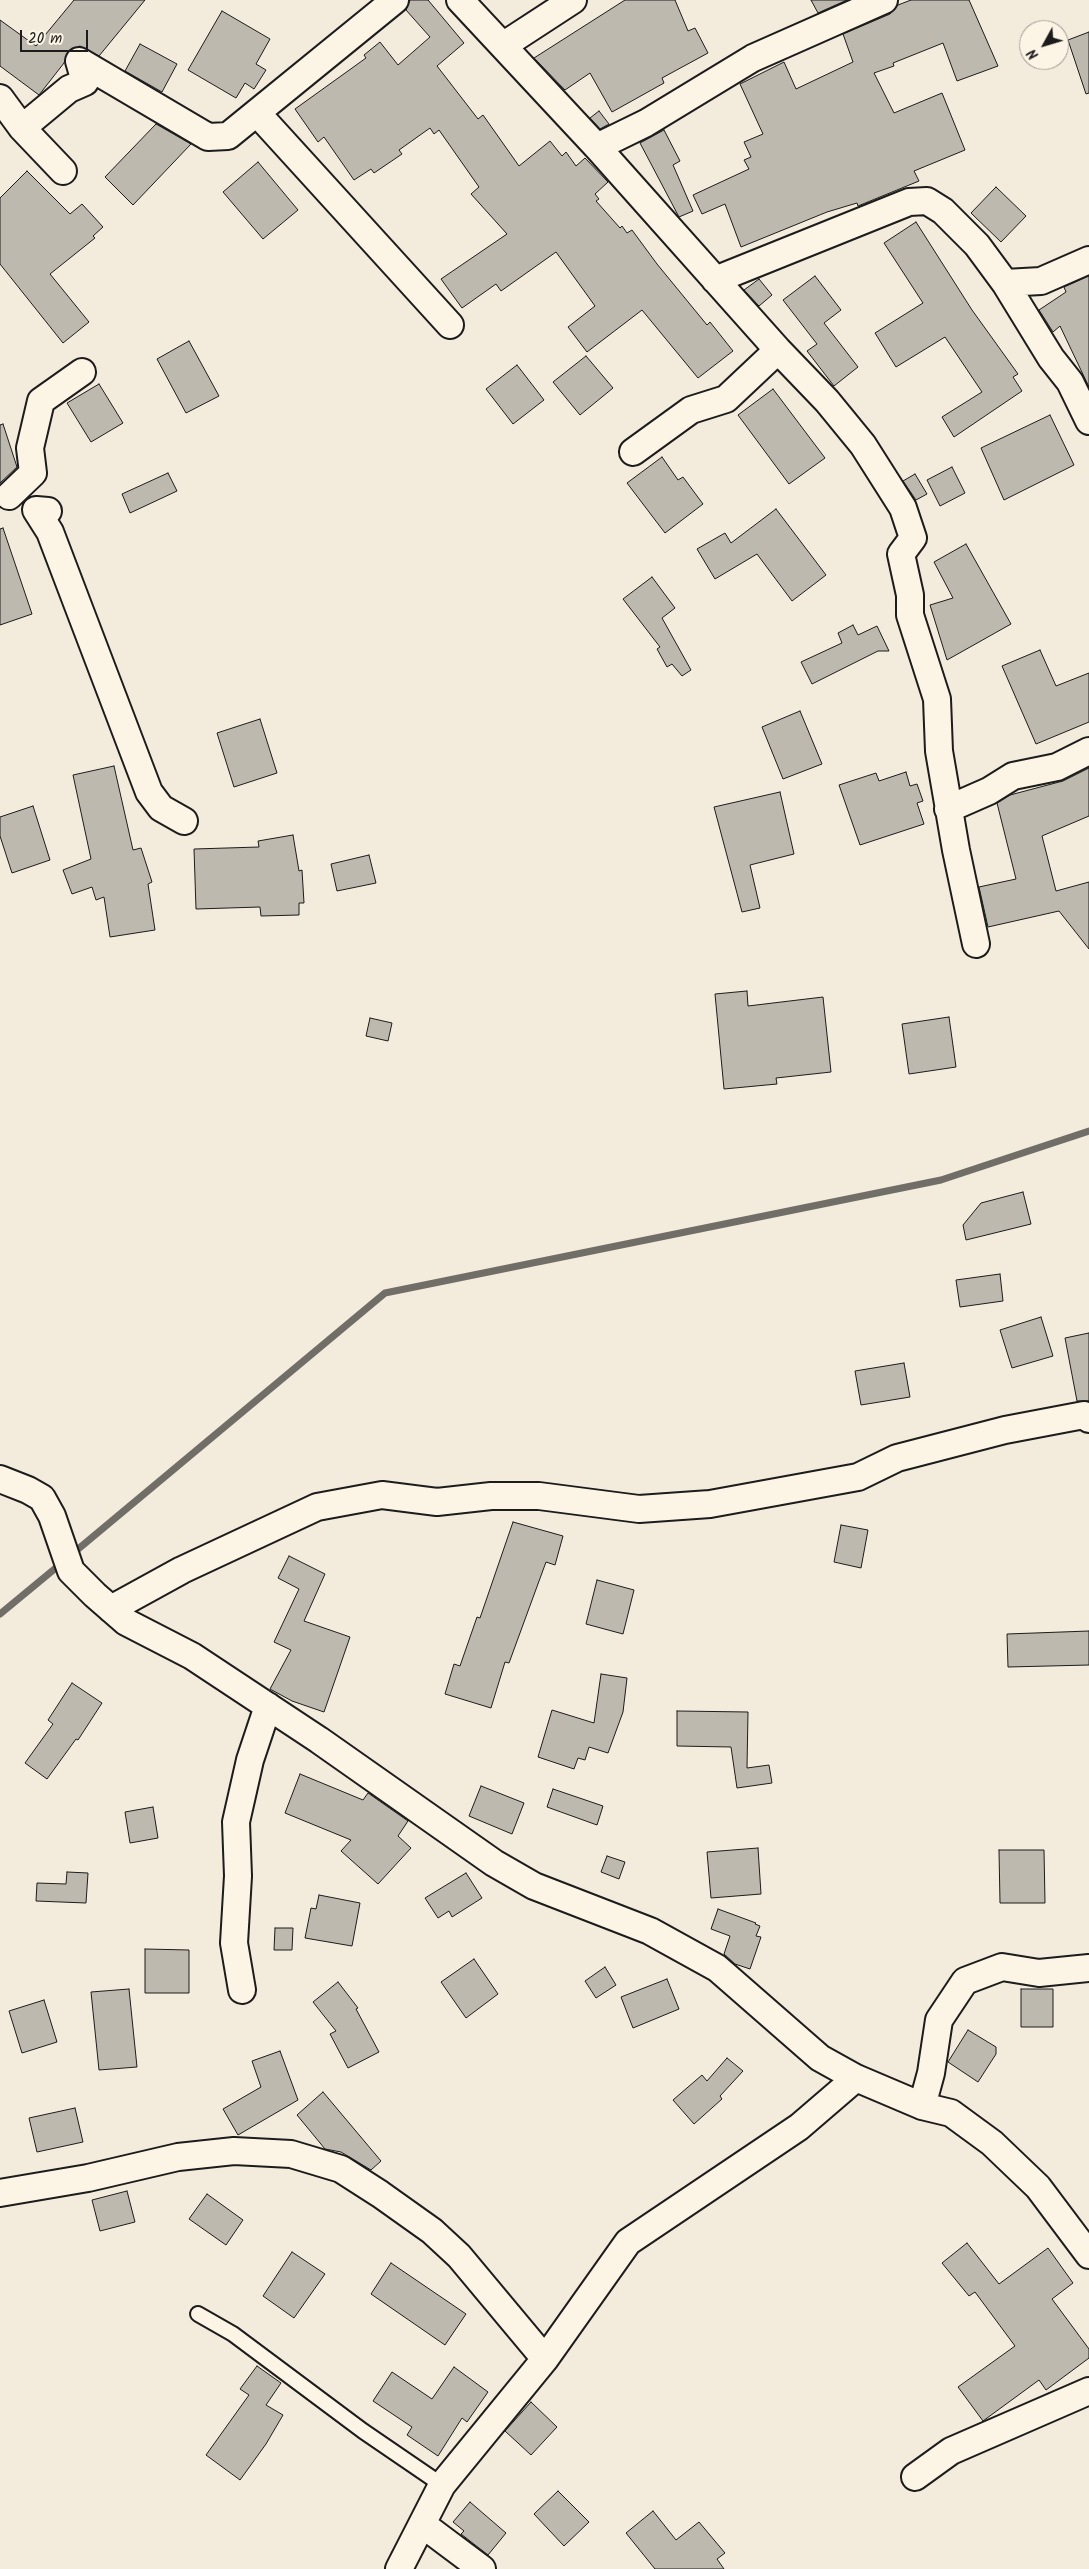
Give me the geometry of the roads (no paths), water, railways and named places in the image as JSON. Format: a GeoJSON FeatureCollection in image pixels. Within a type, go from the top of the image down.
{"type":"FeatureCollection","features":[{"type":"Feature","properties":{"kind":"street"},"geometry":{"type":"LineString","coordinates":[[22,128],[70,89],[86,82],[79,61],[208,137],[228,136],[395,0]]}},
{"type":"Feature","properties":{"kind":"street"},"geometry":{"type":"LineString","coordinates":[[460,0],[504,45],[597,147],[778,350],[828,401],[863,445],[903,508],[913,538],[901,554],[910,595],[910,615],[937,699],[939,751],[948,809],[976,944]]}},
{"type":"Feature","properties":{"kind":"street"},"geometry":{"type":"LineString","coordinates":[[504,45],[573,0]]}},
{"type":"Feature","properties":{"kind":"street"},"geometry":{"type":"LineString","coordinates":[[597,147],[646,123],[753,58],[884,0]]}},
{"type":"Feature","properties":{"kind":"street"},"geometry":{"type":"LineString","coordinates":[[0,98],[22,128],[63,171]]}},
{"type":"Feature","properties":{"kind":"street"},"geometry":{"type":"LineString","coordinates":[[257,113],[450,324]]}},
{"type":"Feature","properties":{"kind":"street"},"geometry":{"type":"LineString","coordinates":[[715,280],[909,202],[927,201],[943,211],[977,245],[1005,283],[1050,358],[1070,382],[1089,421]]}},
{"type":"Feature","properties":{"kind":"street"},"geometry":{"type":"LineString","coordinates":[[1005,283],[1041,281],[1089,260]]}},
{"type":"Feature","properties":{"kind":"street"},"geometry":{"type":"LineString","coordinates":[[633,452],[691,410],[726,399],[778,350]]}},
{"type":"Feature","properties":{"kind":"street"},"geometry":{"type":"LineString","coordinates":[[5,499],[33,473],[30,448],[41,402],[82,372]]}},
{"type":"Feature","properties":{"kind":"street"},"geometry":{"type":"LineString","coordinates":[[5,499],[48,512],[36,510],[50,532],[149,792],[161,808],[184,821]]}},
{"type":"Feature","properties":{"kind":"street"},"geometry":{"type":"LineString","coordinates":[[948,809],[989,791],[1013,776],[1057,767],[1089,751]]}},
{"type":"Feature","properties":{"kind":"street"},"geometry":{"type":"LineString","coordinates":[[111,1610],[208,1557],[317,1507],[382,1494],[438,1502],[491,1496],[539,1496],[639,1509],[710,1504],[858,1477],[897,1458],[1005,1430],[1084,1415],[1089,1419]]}},
{"type":"Feature","properties":{"kind":"street"},"geometry":{"type":"LineString","coordinates":[[0,1479],[28,1490],[42,1498],[52,1516],[71,1571],[126,1622],[192,1656],[268,1706],[494,1863],[534,1886],[650,1931],[717,1968],[820,2058],[856,2078],[922,2106],[951,2114],[992,2143],[1080,2224],[1089,2255]]}},
{"type":"Feature","properties":{"kind":"street"},"geometry":{"type":"LineString","coordinates":[[242,1990],[234,1943],[238,1876],[236,1822],[250,1760],[268,1706]]}},
{"type":"Feature","properties":{"kind":"street"},"geometry":{"type":"LineString","coordinates":[[922,2106],[931,2073],[939,2020],[965,1981],[1002,1967],[1039,1973],[1089,1968]]}},
{"type":"Feature","properties":{"kind":"street"},"geometry":{"type":"LineString","coordinates":[[399,2569],[442,2486],[545,2359],[628,2242],[799,2127],[856,2078]]}},
{"type":"Feature","properties":{"kind":"street"},"geometry":{"type":"LineString","coordinates":[[0,2193],[88,2178],[178,2157],[234,2151],[291,2154],[341,2170],[380,2194],[432,2231],[459,2256],[545,2359]]}},
{"type":"Feature","properties":{"kind":"street"},"geometry":{"type":"LineString","coordinates":[[915,2477],[951,2451],[1089,2391]]}},
{"type":"Feature","properties":{"kind":"street"},"geometry":{"type":"LineString","coordinates":[[422,2524],[482,2569]]}},
{"type":"Feature","properties":{"kind":"lane"},"geometry":{"type":"LineString","coordinates":[[198,2314],[232,2334],[363,2431],[442,2486]]}},
{"type":"Feature","properties":{"kind":"waterway"},"geometry":{"type":"LineString","coordinates":[[71,1555],[385,1293],[941,1180],[1089,1131]]}},
{"type":"Feature","properties":{"kind":"waterway"},"geometry":{"type":"LineString","coordinates":[[0,1614],[63,1562]]}}]}
